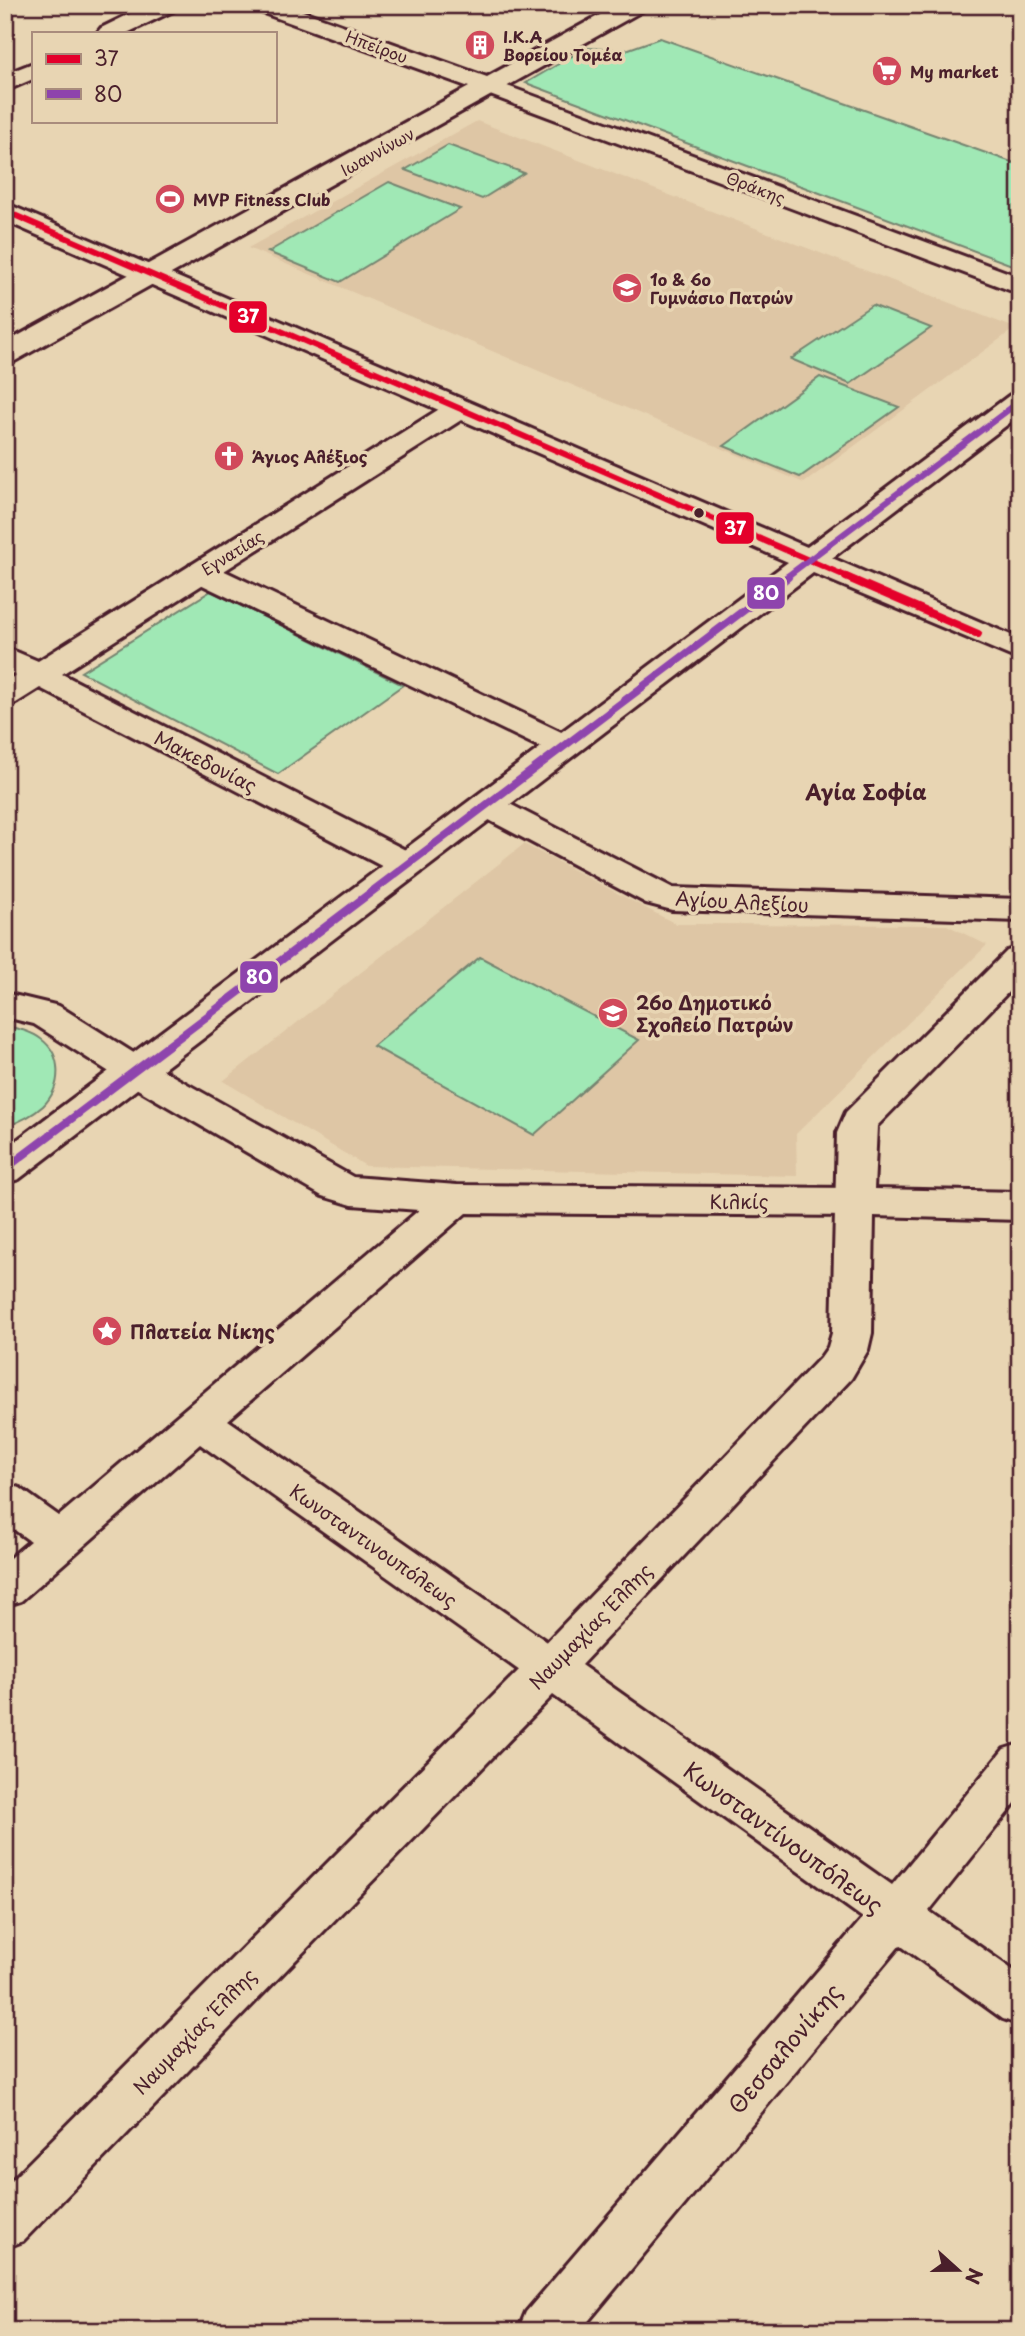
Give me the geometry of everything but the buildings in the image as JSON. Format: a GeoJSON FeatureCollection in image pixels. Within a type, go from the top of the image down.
{"type":"FeatureCollection","features":[{"type":"Feature","properties":{"kind":"street"},"geometry":{"type":"LineString","coordinates":[[111,32],[167,5]]}},
{"type":"Feature","properties":{"kind":"street","name":"Ηπείρου"},"geometry":{"type":"LineString","coordinates":[[263,5],[491,88]]}},
{"type":"Feature","properties":{"kind":"street","name":"Ιωαννίνων"},"geometry":{"type":"LineString","coordinates":[[5,355],[491,88],[636,5]]}},
{"type":"Feature","properties":{"kind":"street"},"geometry":{"type":"LineString","coordinates":[[5,84],[32,70]]}},
{"type":"Feature","properties":{"kind":"street","name":"Θράκης"},"geometry":{"type":"LineString","coordinates":[[491,88],[1020,286]]}},
{"type":"Feature","properties":{"kind":"street"},"geometry":{"type":"LineString","coordinates":[[5,211],[807,561],[1020,651]]}},
{"type":"Feature","properties":{"kind":"street"},"geometry":{"type":"LineString","coordinates":[[5,1169],[1020,401]]}},
{"type":"Feature","properties":{"kind":"street","name":"Εγνατίας"},"geometry":{"type":"LineString","coordinates":[[5,696],[459,408]]}},
{"type":"Feature","properties":{"kind":"street"},"geometry":{"type":"LineString","coordinates":[[201,572],[564,746]]}},
{"type":"Feature","properties":{"kind":"street","name":"Μακεδονίας"},"geometry":{"type":"LineString","coordinates":[[5,657],[407,865]]}},
{"type":"Feature","properties":{"kind":"street","name":"Αγίου Αλεξίου"},"geometry":{"type":"LineString","coordinates":[[486,805],[658,895],[672,899],[1020,909]]}},
{"type":"Feature","properties":{"kind":"street","name":"Ναυμαχίας Έλλης"},"geometry":{"type":"LineString","coordinates":[[5,2223],[550,1668],[836,1368],[848,1350],[852,1334],[856,1133],[863,1115],[1020,959]]}},
{"type":"Feature","properties":{"kind":"street","name":"Κιλκίς"},"geometry":{"type":"LineString","coordinates":[[5,1005],[46,1015],[135,1071],[336,1186],[369,1194],[457,1199],[1020,1206]]}},
{"type":"Feature","properties":{"kind":"street"},"geometry":{"type":"LineString","coordinates":[[5,1588],[457,1199]]}},
{"type":"Feature","properties":{"kind":"street","name":"Κωνσταντινουπόλεως"},"geometry":{"type":"LineString","coordinates":[[198,1422],[550,1668]]}},
{"type":"Feature","properties":{"kind":"street"},"geometry":{"type":"LineString","coordinates":[[5,1500],[61,1540]]}},
{"type":"Feature","properties":{"kind":"street","name":"Κωνσταντίνουπόλεως"},"geometry":{"type":"LineString","coordinates":[[550,1668],[1020,2003]]}},
{"type":"Feature","properties":{"kind":"street","name":"Θεσσαλονίκης"},"geometry":{"type":"LineString","coordinates":[[545,2331],[895,1916],[1020,1763]]}},
{"type":"Feature","properties":{"kind":"shaded area","name":"1ο & 6ο Γυμνάσιο Πατρών"},"geometry":{"type":"Polygon","coordinates":[[[477,121],[1015,328],[804,483],[248,248],[477,121]]]}},
{"type":"Feature","properties":{"kind":"shaded area","name":"26ο Δημοτικό Σχολείο Πατρών"},"geometry":{"type":"Polygon","coordinates":[[[524,844],[676,924],[947,925],[987,945],[796,1134],[797,1176],[366,1166],[223,1081],[524,844]]]}},
{"type":"Feature","properties":{"kind":"green space"},"geometry":{"type":"Polygon","coordinates":[[[660,38],[1020,165],[1020,268],[526,83],[586,48],[626,50],[660,38]]]}},
{"type":"Feature","properties":{"kind":"green space"},"geometry":{"type":"Polygon","coordinates":[[[448,145],[524,173],[482,199],[405,170],[448,145]]]}},
{"type":"Feature","properties":{"kind":"green space"},"geometry":{"type":"Polygon","coordinates":[[[389,182],[460,209],[340,282],[268,252],[389,182]]]}},
{"type":"Feature","properties":{"kind":"green space"},"geometry":{"type":"Polygon","coordinates":[[[872,305],[931,328],[850,384],[791,359],[872,305]]]}},
{"type":"Feature","properties":{"kind":"green space"},"geometry":{"type":"Polygon","coordinates":[[[820,377],[899,407],[800,477],[724,446],[820,377]]]}},
{"type":"Feature","properties":{"kind":"green space"},"geometry":{"type":"Polygon","coordinates":[[[211,591],[403,685],[278,774],[81,672],[211,591]]]}},
{"type":"Feature","properties":{"kind":"green space"},"geometry":{"type":"Polygon","coordinates":[[[480,957],[639,1040],[534,1135],[373,1046],[480,957]]]}},
{"type":"Feature","properties":{"kind":"green space"},"geometry":{"type":"Polygon","coordinates":[[[5,1026],[28,1032],[48,1046],[56,1062],[57,1081],[43,1106],[5,1127],[5,1026]]]}},
{"type":"Feature","properties":{"kind":"transit line","name":"37"},"geometry":{"type":"LineString","coordinates":[[5,211],[978,634]]}},
{"type":"Feature","properties":{"kind":"transit line","name":"80"},"geometry":{"type":"LineString","coordinates":[[5,1169],[1020,401]]}},
{"type":"Feature","properties":{"kind":"place","name":"Ι.Κ.Α Βορείου Τομέα"},"geometry":{"type":"Point","coordinates":[480,45]}},
{"type":"Feature","properties":{"kind":"place","name":"My market"},"geometry":{"type":"Point","coordinates":[887,71]}},
{"type":"Feature","properties":{"kind":"place","name":"MVP Fitness Club"},"geometry":{"type":"Point","coordinates":[170,199]}},
{"type":"Feature","properties":{"kind":"place","name":"1ο & 6ο Γυμνάσιο Πατρών"},"geometry":{"type":"Point","coordinates":[627,288]}},
{"type":"Feature","properties":{"kind":"place","name":"Άγιος Αλέξιος"},"geometry":{"type":"Point","coordinates":[229,456]}},
{"type":"Feature","properties":{"kind":"place","name":"26ο Δημοτικό Σχολείο Πατρών"},"geometry":{"type":"Point","coordinates":[613,1013]}},
{"type":"Feature","properties":{"kind":"place","name":"Πλατεία Νίκης"},"geometry":{"type":"Point","coordinates":[107,1331]}},
{"type":"Feature","properties":{"kind":"district","name":"Αγία Σοφία"},"geometry":{"type":"Point","coordinates":[866,791]}}]}
